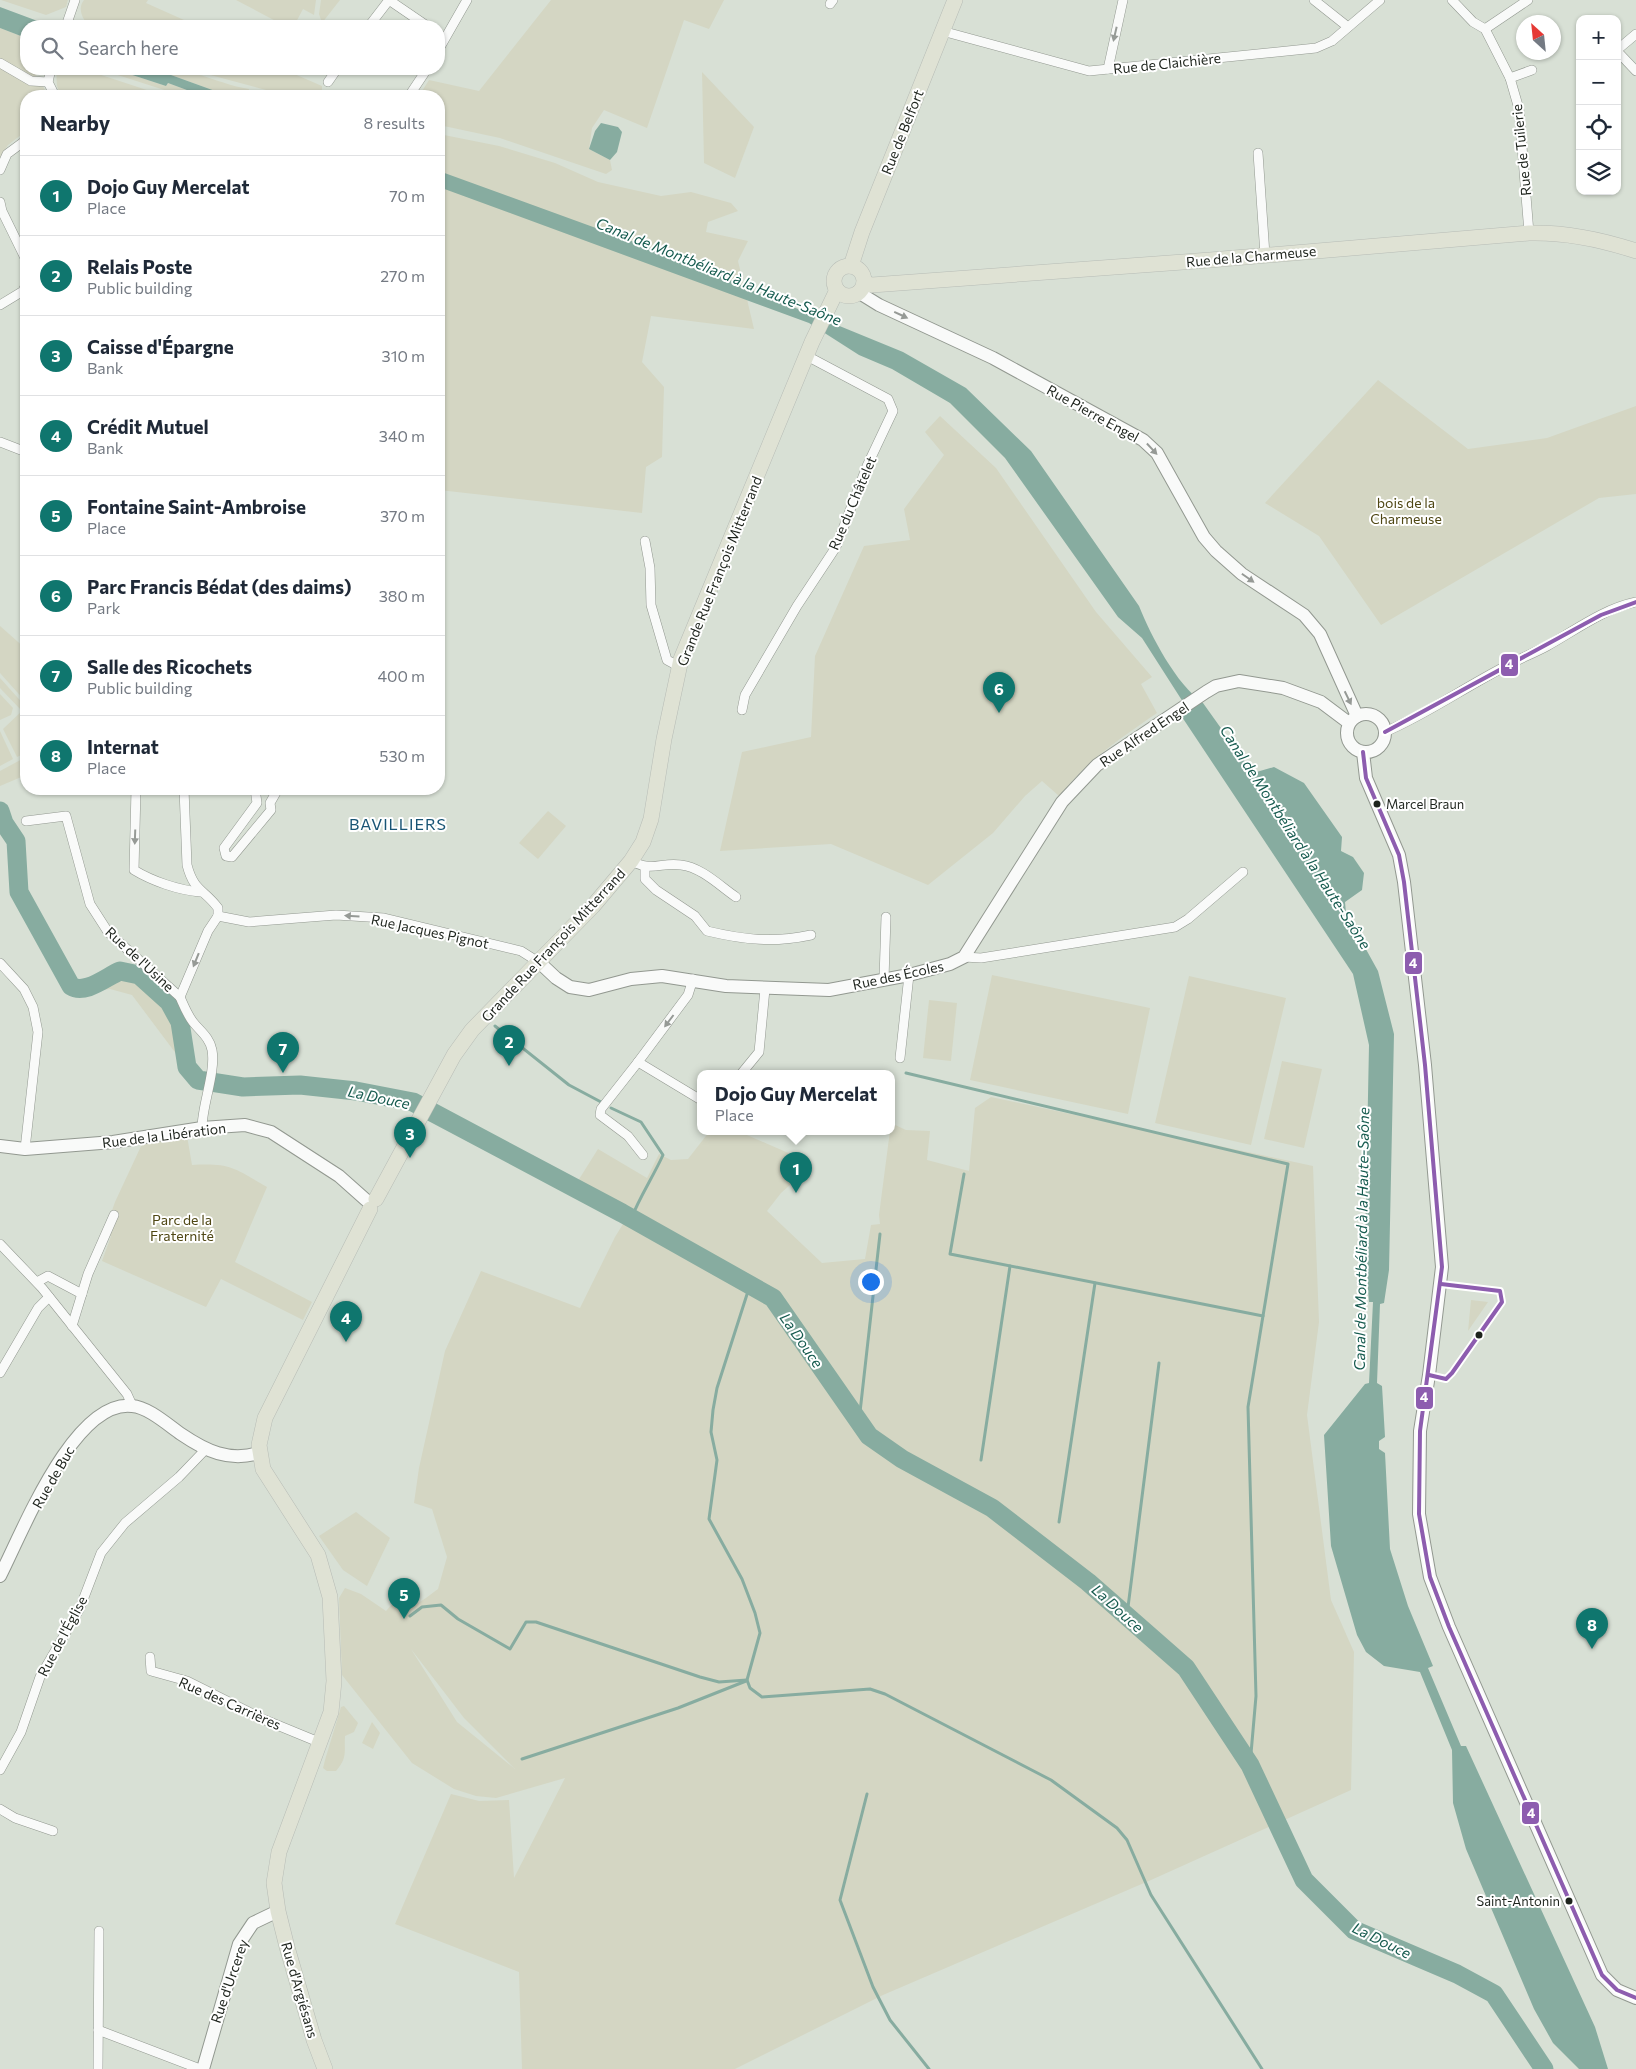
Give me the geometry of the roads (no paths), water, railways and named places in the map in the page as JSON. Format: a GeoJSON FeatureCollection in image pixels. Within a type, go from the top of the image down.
{"type":"FeatureCollection","features":[{"type":"Feature","properties":{"kind":"main road","name":"Rue de Belfort"},"geometry":{"type":"LineString","coordinates":[[851,266],[862,232],[955,0]]}},
{"type":"Feature","properties":{"kind":"main road","name":"Rue de la Charmeuse"},"geometry":{"type":"LineString","coordinates":[[861,288],[879,284],[1529,233],[1571,234],[1605,241],[1636,251]]}},
{"type":"Feature","properties":{"kind":"main road"},"geometry":{"type":"LineString","coordinates":[[851,266],[860,270],[861,288],[850,296],[837,290],[834,286],[834,275],[841,268],[851,266]]}},
{"type":"Feature","properties":{"kind":"main road","name":"Grande Rue François Mitterrand"},"geometry":{"type":"LineString","coordinates":[[259,1453],[265,1418],[371,1203],[416,1126],[454,1055],[472,1030],[638,864],[651,818],[664,739],[680,667],[814,338],[837,290]]}},
{"type":"Feature","properties":{"kind":"main road"},"geometry":{"type":"LineString","coordinates":[[259,1453],[268,1477],[318,1555],[327,1580],[330,1598],[334,1681],[331,1712],[278,1852],[274,1883],[278,1911]]}},
{"type":"Feature","properties":{"kind":"main road","name":"Rue d'Argiésans"},"geometry":{"type":"LineString","coordinates":[[278,1911],[314,2040],[325,2069]]}},
{"type":"Feature","properties":{"kind":"street"},"geometry":{"type":"LineString","coordinates":[[68,20],[75,0]]}},
{"type":"Feature","properties":{"kind":"street"},"geometry":{"type":"LineString","coordinates":[[374,20],[389,0],[418,20]]}},
{"type":"Feature","properties":{"kind":"street"},"geometry":{"type":"LineString","coordinates":[[445,32],[467,0]]}},
{"type":"Feature","properties":{"kind":"street"},"geometry":{"type":"LineString","coordinates":[[1108,69],[1123,0]]}},
{"type":"Feature","properties":{"kind":"street"},"geometry":{"type":"LineString","coordinates":[[1314,0],[1348,27]]}},
{"type":"Feature","properties":{"kind":"street","name":"Rue de Claichière"},"geometry":{"type":"LineString","coordinates":[[942,32],[1089,71],[1316,48],[1332,41],[1380,0]]}},
{"type":"Feature","properties":{"kind":"street","name":"Rue de Tuilerie"},"geometry":{"type":"LineString","coordinates":[[1452,0],[1472,22],[1485,29],[1510,78],[1519,109],[1529,233]]}},
{"type":"Feature","properties":{"kind":"street"},"geometry":{"type":"LineString","coordinates":[[1485,29],[1528,0]]}},
{"type":"Feature","properties":{"kind":"street"},"geometry":{"type":"LineString","coordinates":[[1621,47],[1636,34]]}},
{"type":"Feature","properties":{"kind":"street"},"geometry":{"type":"LineString","coordinates":[[1621,54],[1636,71]]}},
{"type":"Feature","properties":{"kind":"street"},"geometry":{"type":"LineString","coordinates":[[0,63],[20,75]]}},
{"type":"Feature","properties":{"kind":"street"},"geometry":{"type":"LineString","coordinates":[[1510,78],[1532,70]]}},
{"type":"Feature","properties":{"kind":"street"},"geometry":{"type":"LineString","coordinates":[[21,75],[31,81],[48,82]]}},
{"type":"Feature","properties":{"kind":"street"},"geometry":{"type":"LineString","coordinates":[[50,75],[48,82],[52,90]]}},
{"type":"Feature","properties":{"kind":"street"},"geometry":{"type":"LineString","coordinates":[[328,82],[333,75]]}},
{"type":"Feature","properties":{"kind":"street"},"geometry":{"type":"LineString","coordinates":[[413,90],[422,75]]}},
{"type":"Feature","properties":{"kind":"street"},"geometry":{"type":"LineString","coordinates":[[0,170],[7,154],[20,144]]}},
{"type":"Feature","properties":{"kind":"street"},"geometry":{"type":"LineString","coordinates":[[1258,153],[1265,255]]}},
{"type":"Feature","properties":{"kind":"street"},"geometry":{"type":"LineString","coordinates":[[1,209],[20,248]]}},
{"type":"Feature","properties":{"kind":"street","name":"Rue Pierre Engel"},"geometry":{"type":"LineString","coordinates":[[861,288],[879,305],[993,358],[1143,440],[1157,453],[1204,537],[1216,551],[1242,574],[1304,615],[1320,634],[1353,719]]}},
{"type":"Feature","properties":{"kind":"street"},"geometry":{"type":"LineString","coordinates":[[0,305],[20,292]]}},
{"type":"Feature","properties":{"kind":"street","name":"Rue du Châtelet"},"geometry":{"type":"LineString","coordinates":[[742,710],[745,694],[797,606],[836,546],[866,466],[893,412],[888,399],[807,356]]}},
{"type":"Feature","properties":{"kind":"street"},"geometry":{"type":"LineString","coordinates":[[0,442],[20,450]]}},
{"type":"Feature","properties":{"kind":"street"},"geometry":{"type":"LineString","coordinates":[[645,541],[650,568],[650,605],[667,660],[680,667]]}},
{"type":"Feature","properties":{"kind":"street"},"geometry":{"type":"LineString","coordinates":[[1385,732],[1539,650],[1594,618],[1612,609],[1636,602]]}},
{"type":"Feature","properties":{"kind":"street","name":"Rue Alfred Engel"},"geometry":{"type":"LineString","coordinates":[[967,951],[1062,802],[1097,765],[1216,686],[1239,680],[1283,688],[1321,702],[1353,719]]}},
{"type":"Feature","properties":{"kind":"street"},"geometry":{"type":"LineString","coordinates":[[1369,714],[1375,716],[1384,726],[1385,732],[1384,739],[1376,749],[1363,752],[1357,750],[1348,741],[1347,735],[1353,719],[1369,714]]}},
{"type":"Feature","properties":{"kind":"street"},"geometry":{"type":"LineString","coordinates":[[1363,752],[1366,778],[1399,855],[1404,882],[1439,1210],[1441,1284],[1420,1431],[1419,1514],[1430,1577],[1449,1627],[1602,1975],[1617,1990],[1636,1998]]}},
{"type":"Feature","properties":{"kind":"street"},"geometry":{"type":"LineString","coordinates":[[136,795],[134,870],[142,875],[188,891],[200,892]]}},
{"type":"Feature","properties":{"kind":"street"},"geometry":{"type":"LineString","coordinates":[[184,795],[187,865],[190,877],[200,892],[218,908],[218,916],[208,931],[180,997],[192,1021],[209,1040],[213,1052],[208,1092],[202,1114],[202,1128]]}},
{"type":"Feature","properties":{"kind":"street"},"geometry":{"type":"LineString","coordinates":[[255,795],[256,803],[224,848],[226,856],[232,857],[271,810],[270,803],[275,795]]}},
{"type":"Feature","properties":{"kind":"street","name":"Rue de l'Usine"},"geometry":{"type":"LineString","coordinates":[[26,821],[66,816],[90,904],[108,932],[180,997]]}},
{"type":"Feature","properties":{"kind":"street"},"geometry":{"type":"LineString","coordinates":[[736,897],[696,870],[682,865],[638,864],[645,879],[656,890],[696,916],[707,931],[735,938],[782,941],[811,934]]}},
{"type":"Feature","properties":{"kind":"street","name":"Rue des Écoles"},"geometry":{"type":"LineString","coordinates":[[540,963],[570,987],[589,990],[639,978],[662,976],[693,979],[726,986],[829,990],[909,975],[950,964],[967,951],[981,958],[1175,926],[1188,919],[1243,872]]}},
{"type":"Feature","properties":{"kind":"street","name":"Rue Jacques Pignot"},"geometry":{"type":"LineString","coordinates":[[218,916],[249,922],[336,915],[384,918],[521,951],[540,963]]}},
{"type":"Feature","properties":{"kind":"street"},"geometry":{"type":"LineString","coordinates":[[884,980],[886,917]]}},
{"type":"Feature","properties":{"kind":"street"},"geometry":{"type":"LineString","coordinates":[[0,963],[24,989],[33,1007],[38,1032],[26,1149]]}},
{"type":"Feature","properties":{"kind":"street"},"geometry":{"type":"LineString","coordinates":[[900,1058],[909,975]]}},
{"type":"Feature","properties":{"kind":"street"},"geometry":{"type":"LineString","coordinates":[[643,1155],[628,1136],[600,1115],[601,1109],[688,995],[693,979]]}},
{"type":"Feature","properties":{"kind":"street"},"geometry":{"type":"LineString","coordinates":[[744,1070],[759,1052],[765,989]]}},
{"type":"Feature","properties":{"kind":"street"},"geometry":{"type":"LineString","coordinates":[[638,1062],[697,1098]]}},
{"type":"Feature","properties":{"kind":"street","name":"Rue de la Libération"},"geometry":{"type":"LineString","coordinates":[[0,1146],[26,1149],[113,1142],[202,1128],[245,1125],[271,1132],[339,1176],[371,1203]]}},
{"type":"Feature","properties":{"kind":"street"},"geometry":{"type":"LineString","coordinates":[[72,1326],[82,1294],[114,1215]]}},
{"type":"Feature","properties":{"kind":"street"},"geometry":{"type":"LineString","coordinates":[[0,1244],[37,1282],[126,1394],[132,1406],[149,1413],[205,1450],[233,1457],[259,1453]]}},
{"type":"Feature","properties":{"kind":"street"},"geometry":{"type":"LineString","coordinates":[[37,1282],[48,1276],[82,1294]]}},
{"type":"Feature","properties":{"kind":"street"},"geometry":{"type":"LineString","coordinates":[[0,1373],[38,1308],[49,1297]]}},
{"type":"Feature","properties":{"kind":"street","name":"Rue de Buc"},"geometry":{"type":"LineString","coordinates":[[0,1576],[56,1466],[74,1439],[95,1418],[106,1411],[132,1406]]}},
{"type":"Feature","properties":{"kind":"street","name":"Rue de l'Église"},"geometry":{"type":"LineString","coordinates":[[0,1770],[21,1732],[40,1677],[80,1608],[101,1553],[124,1523],[179,1477],[205,1450]]}},
{"type":"Feature","properties":{"kind":"street","name":"Rue des Carrières"},"geometry":{"type":"LineString","coordinates":[[150,1657],[151,1671],[187,1681],[265,1720],[321,1742]]}},
{"type":"Feature","properties":{"kind":"street"},"geometry":{"type":"LineString","coordinates":[[0,1808],[15,1818],[53,1831]]}},
{"type":"Feature","properties":{"kind":"street","name":"Rue d'Urcerey"},"geometry":{"type":"LineString","coordinates":[[201,2069],[239,1944],[253,1923],[278,1911]]}},
{"type":"Feature","properties":{"kind":"street"},"geometry":{"type":"LineString","coordinates":[[98,2069],[99,1931]]}},
{"type":"Feature","properties":{"kind":"street"},"geometry":{"type":"LineString","coordinates":[[98,2030],[201,2069]]}},
{"type":"Feature","properties":{"kind":"water"},"geometry":{"type":"Polygon","coordinates":[[[0,7],[35,20],[20,20],[20,36],[0,28],[0,7]]]}},
{"type":"Feature","properties":{"kind":"water"},"geometry":{"type":"Polygon","coordinates":[[[132,75],[171,75],[212,90],[187,90],[168,83],[166,86],[132,75]]]}},
{"type":"Feature","properties":{"kind":"water"},"geometry":{"type":"Polygon","coordinates":[[[601,123],[618,127],[622,132],[617,152],[610,160],[589,149],[595,131],[601,123]]]}},
{"type":"Feature","properties":{"kind":"water","name":"Canal de Montbéliard à la Haute-Saône"},"geometry":{"type":"Polygon","coordinates":[[[445,173],[714,271],[744,287],[903,352],[966,388],[1031,451],[1139,606],[1165,659],[1183,684],[1203,703],[1253,773],[1274,767],[1304,783],[1342,837],[1341,851],[1353,857],[1364,873],[1362,890],[1345,902],[1346,913],[1378,971],[1394,1034],[1389,1270],[1384,1303],[1380,1304],[1377,1383],[1382,1386],[1385,1437],[1379,1441],[1379,1449],[1385,1453],[1390,1549],[1408,1606],[1433,1666],[1428,1668],[1461,1746],[1466,1746],[1595,2027],[1608,2069],[1579,2069],[1553,2043],[1534,2009],[1466,1849],[1453,1803],[1452,1750],[1420,1672],[1384,1666],[1366,1652],[1357,1635],[1331,1546],[1324,1435],[1365,1384],[1369,1383],[1373,1302],[1369,1302],[1365,1247],[1369,1045],[1353,974],[1182,717],[1183,702],[1142,638],[1118,617],[1005,458],[950,403],[892,369],[859,355],[809,323],[445,189],[445,173]]]}},
{"type":"Feature","properties":{"kind":"waterway","name":"La Douce"},"geometry":{"type":"LineString","coordinates":[[0,811],[4,823],[16,841],[19,892],[71,986],[77,988],[89,987],[120,971],[139,975],[169,1002],[180,1022],[187,1067],[198,1080],[243,1087],[300,1085],[356,1091],[413,1102],[622,1213],[773,1298],[869,1436],[902,1459],[992,1508],[1088,1582],[1186,1668],[1250,1765],[1304,1880],[1354,1930],[1457,1974],[1494,1994],[1544,2069]]}},
{"type":"Feature","properties":{"kind":"waterway"},"geometry":{"type":"LineString","coordinates":[[495,1026],[569,1085],[601,1102]]}},
{"type":"Feature","properties":{"kind":"waterway"},"geometry":{"type":"LineString","coordinates":[[906,1073],[1288,1164],[1248,1407],[1256,1696],[1250,1765]]}},
{"type":"Feature","properties":{"kind":"waterway"},"geometry":{"type":"LineString","coordinates":[[611,1108],[641,1122],[663,1155],[631,1219]]}},
{"type":"Feature","properties":{"kind":"waterway"},"geometry":{"type":"LineString","coordinates":[[964,1174],[950,1254],[1263,1316]]}},
{"type":"Feature","properties":{"kind":"waterway"},"geometry":{"type":"LineString","coordinates":[[859,1421],[880,1234]]}},
{"type":"Feature","properties":{"kind":"waterway"},"geometry":{"type":"LineString","coordinates":[[981,1460],[1010,1266]]}},
{"type":"Feature","properties":{"kind":"waterway"},"geometry":{"type":"LineString","coordinates":[[1059,1522],[1095,1283]]}},
{"type":"Feature","properties":{"kind":"waterway"},"geometry":{"type":"LineString","coordinates":[[750,1285],[717,1388],[713,1410],[711,1432],[717,1460],[709,1519],[742,1579],[755,1613],[760,1633],[747,1680],[750,1688],[762,1697],[870,1689],[885,1694],[1051,1780],[1117,1828],[1127,1840],[1151,1895],[1262,2069]]}},
{"type":"Feature","properties":{"kind":"waterway"},"geometry":{"type":"LineString","coordinates":[[1127,1615],[1159,1363]]}},
{"type":"Feature","properties":{"kind":"waterway"},"geometry":{"type":"LineString","coordinates":[[410,1616],[422,1607],[441,1605],[458,1619],[510,1649],[526,1622],[536,1622],[700,1677],[719,1682],[747,1680]]}},
{"type":"Feature","properties":{"kind":"waterway"},"geometry":{"type":"LineString","coordinates":[[522,1759],[678,1708],[746,1681]]}},
{"type":"Feature","properties":{"kind":"waterway"},"geometry":{"type":"LineString","coordinates":[[867,1794],[840,1900],[873,1987],[890,2020],[929,2069]]}},
{"type":"Feature","properties":{"kind":"place","name":"Parc Francis Bédat (des daims)"},"geometry":{"type":"Point","coordinates":[999,713]}},
{"type":"Feature","properties":{"kind":"place","name":"Marcel Braun"},"geometry":{"type":"Point","coordinates":[1377,804]}},
{"type":"Feature","properties":{"kind":"place","name":"Relais Poste"},"geometry":{"type":"Point","coordinates":[509,1066]}},
{"type":"Feature","properties":{"kind":"place","name":"Salle des Ricochets"},"geometry":{"type":"Point","coordinates":[283,1073]}},
{"type":"Feature","properties":{"kind":"place","name":"Caisse d'Épargne"},"geometry":{"type":"Point","coordinates":[410,1158]}},
{"type":"Feature","properties":{"kind":"place","name":"Dojo Guy Mercelat"},"geometry":{"type":"Point","coordinates":[796,1193]}},
{"type":"Feature","properties":{"kind":"place","name":"Crédit Mutuel"},"geometry":{"type":"Point","coordinates":[346,1342]}},
{"type":"Feature","properties":{"kind":"place","name":"Fontaine Saint-Ambroise"},"geometry":{"type":"Point","coordinates":[404,1619]}},
{"type":"Feature","properties":{"kind":"place","name":"Internat"},"geometry":{"type":"Point","coordinates":[1592,1649]}},
{"type":"Feature","properties":{"kind":"place","name":"Saint-Antonin"},"geometry":{"type":"Point","coordinates":[1569,1901]}},
{"type":"Feature","properties":{"kind":"district","name":"BAVILLIERS"},"geometry":{"type":"Point","coordinates":[398,823]}},
{"type":"Feature","properties":{"kind":"park label","name":"bois de la Charmeuse"},"geometry":{"type":"Point","coordinates":[1406,510]}},
{"type":"Feature","properties":{"kind":"park label","name":"Parc de la Fraternité"},"geometry":{"type":"Point","coordinates":[182,1228]}}]}
